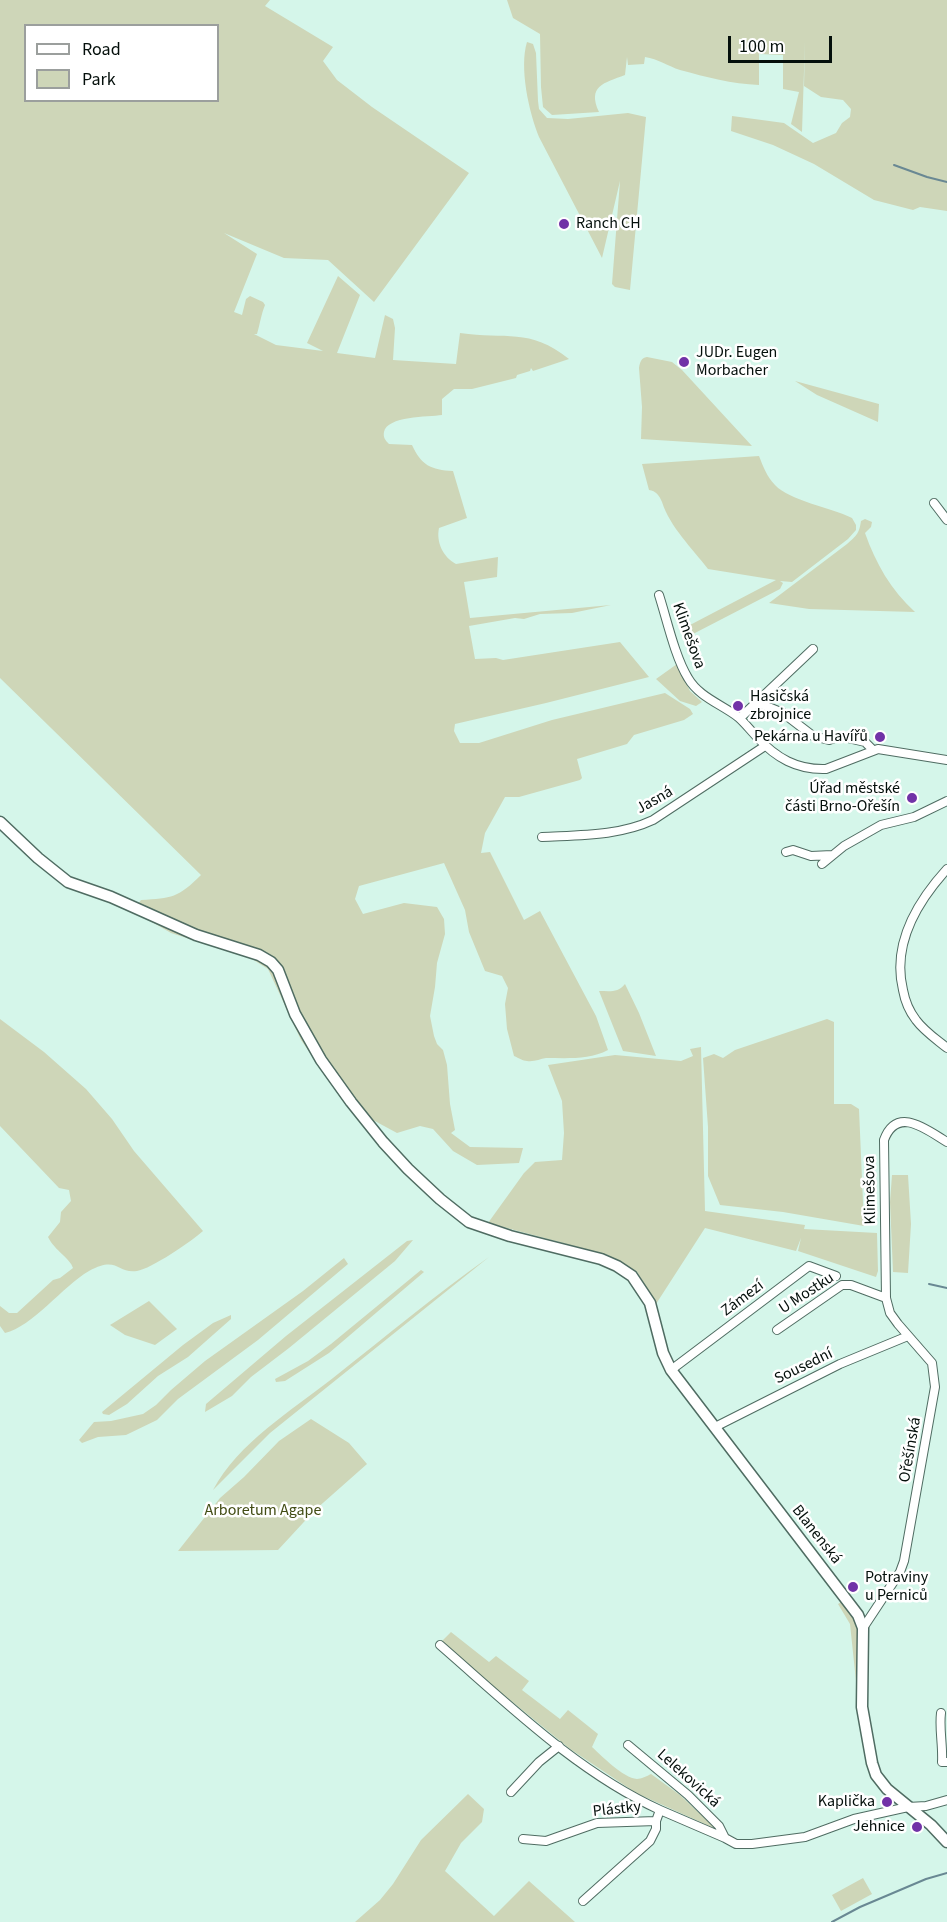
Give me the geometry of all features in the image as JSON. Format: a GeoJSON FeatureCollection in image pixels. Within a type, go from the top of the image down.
{"type":"FeatureCollection","features":[{"type":"Feature","properties":{"kind":"street"},"geometry":{"type":"LineString","coordinates":[[934,503],[947,520]]}},
{"type":"Feature","properties":{"kind":"street","name":"Klimešova"},"geometry":{"type":"LineString","coordinates":[[658,595],[687,677],[699,691],[740,718],[765,746],[783,760],[817,769],[836,766],[873,750],[947,760]]}},
{"type":"Feature","properties":{"kind":"street"},"geometry":{"type":"LineString","coordinates":[[740,718],[813,649]]}},
{"type":"Feature","properties":{"kind":"street"},"geometry":{"type":"LineString","coordinates":[[756,702],[783,713],[813,736],[829,740],[839,736],[865,742],[873,750]]}},
{"type":"Feature","properties":{"kind":"street","name":"Jasná"},"geometry":{"type":"LineString","coordinates":[[543,837],[605,834],[641,826],[765,746]]}},
{"type":"Feature","properties":{"kind":"street"},"geometry":{"type":"LineString","coordinates":[[822,864],[844,846],[881,825],[914,817],[947,801]]}},
{"type":"Feature","properties":{"kind":"street","name":"Blanenská"},"geometry":{"type":"LineString","coordinates":[[0,822],[38,858],[68,882],[111,897],[196,935],[259,955],[271,962],[278,970],[295,1014],[307,1036],[351,1102],[408,1169],[460,1217],[482,1227],[608,1261],[632,1276],[650,1303],[663,1353],[671,1370],[858,1615],[863,1628],[862,1707],[872,1763],[883,1784],[947,1842]]}},
{"type":"Feature","properties":{"kind":"street"},"geometry":{"type":"LineString","coordinates":[[786,852],[793,850],[811,856],[833,855]]}},
{"type":"Feature","properties":{"kind":"street"},"geometry":{"type":"LineString","coordinates":[[947,869],[917,909],[902,947],[899,967],[906,1005],[915,1020],[947,1048]]}},
{"type":"Feature","properties":{"kind":"street","name":"Klimešova"},"geometry":{"type":"LineString","coordinates":[[885,1281],[885,1136],[891,1128],[905,1122],[913,1123],[947,1142]]}},
{"type":"Feature","properties":{"kind":"street","name":"Zámezí"},"geometry":{"type":"LineString","coordinates":[[671,1370],[809,1266],[836,1276]]}},
{"type":"Feature","properties":{"kind":"street","name":"Ořešínská"},"geometry":{"type":"LineString","coordinates":[[863,1628],[900,1572],[904,1561],[934,1396],[935,1377],[932,1363],[890,1313],[885,1281]]}},
{"type":"Feature","properties":{"kind":"street","name":"U Mostku"},"geometry":{"type":"LineString","coordinates":[[777,1330],[842,1285],[847,1284],[886,1298]]}},
{"type":"Feature","properties":{"kind":"street","name":"Sousední"},"geometry":{"type":"LineString","coordinates":[[715,1427],[840,1364],[908,1335]]}},
{"type":"Feature","properties":{"kind":"street","name":"Plástky"},"geometry":{"type":"LineString","coordinates":[[440,1645],[559,1746],[627,1792],[660,1810],[656,1821],[597,1823],[546,1841],[523,1839]]}},
{"type":"Feature","properties":{"kind":"street"},"geometry":{"type":"LineString","coordinates":[[941,1713],[942,1762],[947,1762]]}},
{"type":"Feature","properties":{"kind":"street","name":"Lelekovická"},"geometry":{"type":"LineString","coordinates":[[628,1745],[688,1795],[719,1826],[725,1838]]}},
{"type":"Feature","properties":{"kind":"street"},"geometry":{"type":"LineString","coordinates":[[510,1792],[538,1762],[559,1746]]}},
{"type":"Feature","properties":{"kind":"street","name":"Lelekovická"},"geometry":{"type":"LineString","coordinates":[[660,1810],[743,1845],[792,1839],[814,1834],[854,1819],[947,1800]]}},
{"type":"Feature","properties":{"kind":"street"},"geometry":{"type":"LineString","coordinates":[[583,1901],[650,1841],[656,1829],[656,1821]]}},
{"type":"Feature","properties":{"kind":"green space"},"geometry":{"type":"Polygon","coordinates":[[[0,0],[270,0],[265,6],[333,47],[323,61],[337,80],[372,107],[469,173],[374,302],[328,260],[284,258],[224,233],[257,254],[234,312],[242,315],[246,299],[250,296],[265,305],[257,334],[254,334],[276,345],[323,351],[307,343],[338,276],[360,295],[337,353],[375,358],[385,315],[393,319],[395,328],[393,360],[456,364],[460,333],[517,337],[542,342],[569,359],[533,371],[531,368],[530,371],[517,375],[516,378],[472,389],[454,389],[442,399],[442,415],[409,418],[392,423],[384,432],[384,437],[389,444],[412,445],[423,462],[433,468],[453,471],[467,518],[439,528],[440,544],[447,557],[456,564],[498,557],[497,577],[464,582],[470,618],[611,605],[572,613],[540,614],[524,619],[515,618],[469,626],[475,659],[503,660],[620,642],[649,677],[455,724],[454,731],[460,743],[479,743],[552,720],[665,693],[690,709],[693,714],[684,720],[634,735],[627,744],[577,759],[582,778],[580,780],[519,797],[505,797],[485,833],[481,853],[490,852],[524,920],[540,911],[596,1016],[608,1050],[586,1057],[546,1058],[532,1061],[514,1056],[507,1029],[505,1004],[508,988],[502,976],[485,971],[469,932],[465,910],[444,863],[359,886],[355,899],[363,914],[404,903],[437,907],[444,919],[445,934],[437,963],[430,1016],[434,1036],[437,1044],[443,1050],[447,1065],[455,1130],[451,1133],[470,1147],[523,1148],[519,1163],[477,1165],[453,1151],[433,1129],[420,1126],[397,1133],[347,1106],[301,1040],[268,969],[252,959],[171,933],[133,911],[141,900],[174,895],[201,875],[0,678],[0,0]]]}},
{"type":"Feature","properties":{"kind":"green space"},"geometry":{"type":"Polygon","coordinates":[[[507,0],[947,0],[947,211],[920,207],[913,210],[874,200],[814,164],[773,145],[731,131],[732,116],[784,123],[813,143],[836,133],[842,123],[850,117],[851,109],[843,100],[821,97],[804,86],[805,41],[802,132],[791,124],[799,92],[783,89],[783,55],[759,54],[759,85],[729,82],[700,75],[645,57],[644,64],[628,65],[627,57],[625,75],[604,83],[596,91],[599,112],[552,115],[543,107],[540,34],[513,18],[507,0]]]}},
{"type":"Feature","properties":{"kind":"green space"},"geometry":{"type":"Polygon","coordinates":[[[527,42],[533,44],[536,53],[539,109],[547,118],[568,119],[628,113],[646,117],[630,290],[615,287],[612,284],[620,181],[602,258],[535,127],[525,77],[527,42]]]}},
{"type":"Feature","properties":{"kind":"green space"},"geometry":{"type":"Polygon","coordinates":[[[643,358],[672,362],[682,370],[752,446],[641,439],[642,407],[639,368],[643,358]]]}},
{"type":"Feature","properties":{"kind":"green space"},"geometry":{"type":"Polygon","coordinates":[[[795,381],[879,404],[878,422],[817,395],[795,381]]]}},
{"type":"Feature","properties":{"kind":"green space"},"geometry":{"type":"Polygon","coordinates":[[[759,456],[770,478],[782,491],[800,500],[852,518],[856,530],[848,539],[792,582],[780,581],[783,583],[780,589],[693,634],[690,625],[776,580],[708,569],[676,529],[658,495],[649,490],[642,464],[759,456]]]}},
{"type":"Feature","properties":{"kind":"green space"},"geometry":{"type":"Polygon","coordinates":[[[865,519],[872,522],[871,527],[865,533],[879,566],[899,595],[915,612],[809,609],[769,603],[847,544],[857,534],[861,521],[865,519]]]}},
{"type":"Feature","properties":{"kind":"green space"},"geometry":{"type":"Polygon","coordinates":[[[677,664],[690,691],[702,702],[696,706],[680,701],[656,679],[677,664]]]}},
{"type":"Feature","properties":{"kind":"green space"},"geometry":{"type":"Polygon","coordinates":[[[625,984],[656,1056],[623,1051],[599,991],[617,990],[625,984]]]}},
{"type":"Feature","properties":{"kind":"green space"},"geometry":{"type":"Polygon","coordinates":[[[0,1019],[44,1052],[86,1089],[112,1119],[134,1151],[203,1231],[171,1254],[143,1269],[130,1271],[106,1265],[89,1271],[37,1315],[5,1333],[0,1326],[0,1306],[9,1313],[17,1313],[53,1280],[60,1278],[73,1268],[48,1237],[60,1222],[61,1212],[71,1201],[69,1190],[59,1188],[0,1126],[0,1019]]]}},
{"type":"Feature","properties":{"kind":"green space"},"geometry":{"type":"Polygon","coordinates":[[[827,1019],[834,1022],[834,1104],[851,1104],[859,1109],[864,1226],[783,1212],[720,1205],[708,1176],[708,1127],[703,1058],[714,1054],[723,1058],[735,1050],[827,1019]]]}},
{"type":"Feature","properties":{"kind":"green space"},"geometry":{"type":"Polygon","coordinates":[[[701,1047],[705,1211],[805,1225],[804,1229],[877,1233],[878,1271],[876,1277],[798,1251],[801,1238],[796,1251],[705,1228],[656,1304],[637,1272],[608,1255],[488,1223],[524,1173],[535,1162],[562,1160],[564,1133],[562,1101],[548,1065],[615,1055],[681,1061],[693,1056],[690,1049],[701,1047]]]}},
{"type":"Feature","properties":{"kind":"green space"},"geometry":{"type":"Polygon","coordinates":[[[892,1175],[908,1175],[911,1224],[908,1273],[893,1272],[890,1202],[892,1175]]]}},
{"type":"Feature","properties":{"kind":"green space"},"geometry":{"type":"Polygon","coordinates":[[[413,1240],[395,1261],[251,1377],[232,1396],[205,1412],[206,1404],[286,1336],[407,1241],[413,1240]]]}},
{"type":"Feature","properties":{"kind":"green space"},"geometry":{"type":"Polygon","coordinates":[[[489,1257],[270,1433],[213,1490],[224,1473],[251,1442],[489,1257]]]}},
{"type":"Feature","properties":{"kind":"green space"},"geometry":{"type":"Polygon","coordinates":[[[344,1258],[348,1264],[258,1340],[178,1399],[157,1420],[126,1435],[98,1437],[82,1443],[79,1440],[94,1422],[143,1414],[205,1361],[303,1291],[344,1258]]]}},
{"type":"Feature","properties":{"kind":"green space"},"geometry":{"type":"Polygon","coordinates":[[[421,1270],[424,1272],[329,1353],[285,1381],[276,1382],[275,1379],[308,1361],[331,1344],[421,1270]]]}},
{"type":"Feature","properties":{"kind":"green space"},"geometry":{"type":"Polygon","coordinates":[[[149,1301],[177,1329],[155,1345],[125,1335],[110,1325],[149,1301]]]}},
{"type":"Feature","properties":{"kind":"green space"},"geometry":{"type":"Polygon","coordinates":[[[231,1315],[231,1319],[188,1357],[158,1376],[127,1404],[109,1415],[103,1414],[102,1412],[183,1345],[213,1323],[231,1315]]]}},
{"type":"Feature","properties":{"kind":"green space","name":"Arboretum Agape"},"geometry":{"type":"Polygon","coordinates":[[[311,1419],[349,1443],[367,1464],[315,1510],[278,1550],[178,1551],[220,1498],[279,1441],[311,1419]]]}},
{"type":"Feature","properties":{"kind":"green space"},"geometry":{"type":"Polygon","coordinates":[[[843,1601],[856,1621],[859,1632],[856,1681],[850,1624],[838,1604],[843,1601]]]}},
{"type":"Feature","properties":{"kind":"green space"},"geometry":{"type":"Polygon","coordinates":[[[451,1632],[489,1662],[496,1656],[529,1681],[522,1690],[560,1719],[568,1710],[598,1734],[592,1747],[619,1771],[637,1779],[651,1774],[680,1795],[699,1813],[703,1813],[718,1830],[636,1793],[570,1749],[440,1643],[451,1632]]]}},
{"type":"Feature","properties":{"kind":"green space"},"geometry":{"type":"Polygon","coordinates":[[[468,1794],[484,1809],[482,1822],[461,1843],[445,1871],[494,1916],[529,1881],[575,1922],[355,1922],[380,1900],[393,1884],[421,1840],[468,1794]]]}},
{"type":"Feature","properties":{"kind":"green space"},"geometry":{"type":"Polygon","coordinates":[[[863,1878],[872,1894],[841,1911],[832,1895],[863,1878]]]}},
{"type":"Feature","properties":{"kind":"waterway"},"geometry":{"type":"LineString","coordinates":[[894,165],[947,182]]}},
{"type":"Feature","properties":{"kind":"waterway"},"geometry":{"type":"LineString","coordinates":[[929,1284],[947,1288]]}},
{"type":"Feature","properties":{"kind":"waterway"},"geometry":{"type":"LineString","coordinates":[[832,1922],[860,1907],[926,1879],[947,1873]]}},
{"type":"Feature","properties":{"kind":"place","name":"Ranch CH"},"geometry":{"type":"Point","coordinates":[564,224]}},
{"type":"Feature","properties":{"kind":"place","name":"JUDr. Eugen Morbacher"},"geometry":{"type":"Point","coordinates":[684,362]}},
{"type":"Feature","properties":{"kind":"place","name":"Hasičská zbrojnice"},"geometry":{"type":"Point","coordinates":[738,706]}},
{"type":"Feature","properties":{"kind":"place","name":"Pekárna u Havířů"},"geometry":{"type":"Point","coordinates":[880,737]}},
{"type":"Feature","properties":{"kind":"place","name":"Úřad městské části Brno-Ořešín"},"geometry":{"type":"Point","coordinates":[912,798]}},
{"type":"Feature","properties":{"kind":"place","name":"Potraviny u Perniců"},"geometry":{"type":"Point","coordinates":[853,1587]}},
{"type":"Feature","properties":{"kind":"place","name":"Kaplička"},"geometry":{"type":"Point","coordinates":[887,1802]}},
{"type":"Feature","properties":{"kind":"place","name":"Jehnice"},"geometry":{"type":"Point","coordinates":[917,1827]}}]}
